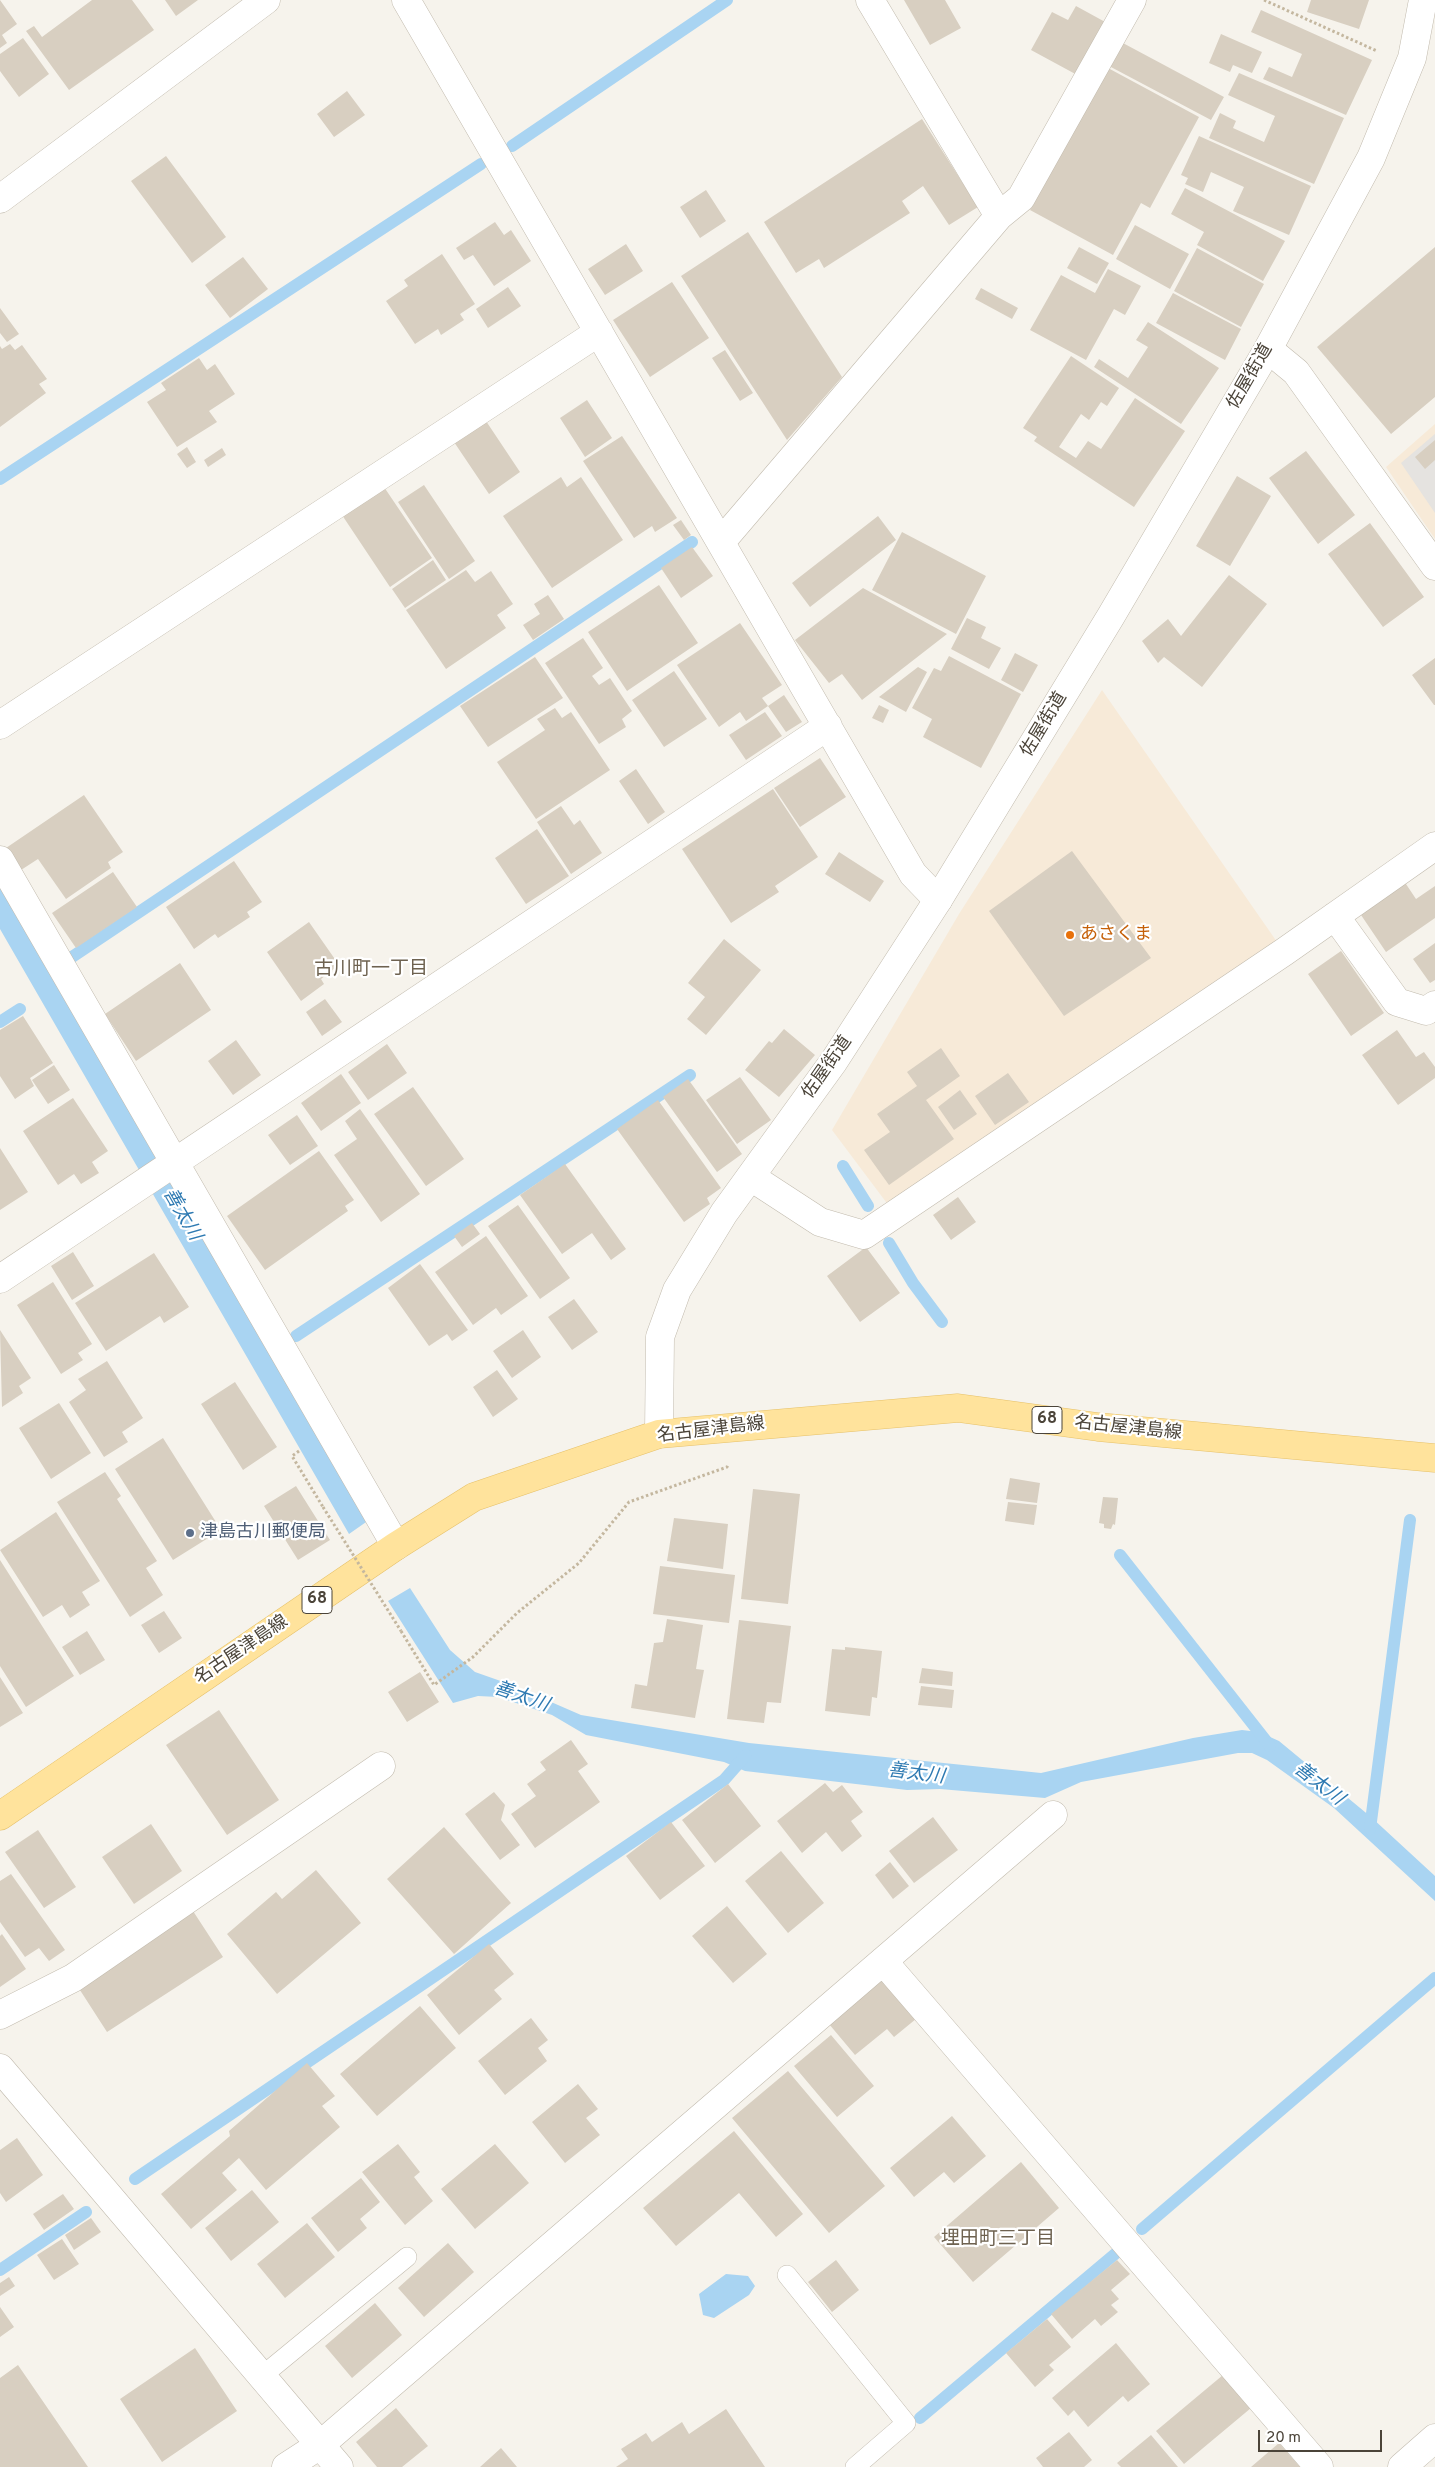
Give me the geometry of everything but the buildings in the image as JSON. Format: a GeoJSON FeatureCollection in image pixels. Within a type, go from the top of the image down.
{"type":"FeatureCollection","features":[{"type":"Feature","properties":{"kind":"main road","name":"名古屋津島線"},"geometry":{"type":"LineString","coordinates":[[0,1816],[396,1546],[474,1497],[659,1434],[958,1408],[1098,1427],[1435,1458]]}},
{"type":"Feature","properties":{"kind":"street"},"geometry":{"type":"LineString","coordinates":[[0,199],[266,0]]}},
{"type":"Feature","properties":{"kind":"street"},"geometry":{"type":"LineString","coordinates":[[406,0],[913,874],[938,900]]}},
{"type":"Feature","properties":{"kind":"street"},"geometry":{"type":"LineString","coordinates":[[870,0],[999,216]]}},
{"type":"Feature","properties":{"kind":"street"},"geometry":{"type":"LineString","coordinates":[[721,542],[999,216],[1021,198],[1132,0]]}},
{"type":"Feature","properties":{"kind":"street","name":"佐屋街道"},"geometry":{"type":"LineString","coordinates":[[659,1434],[660,1337],[677,1290],[724,1213],[834,1061],[938,900],[1111,616],[1268,349],[1371,158],[1409,65],[1423,0]]}},
{"type":"Feature","properties":{"kind":"street"},"geometry":{"type":"LineString","coordinates":[[0,725],[599,332]]}},
{"type":"Feature","properties":{"kind":"street"},"geometry":{"type":"LineString","coordinates":[[1268,349],[1296,372],[1435,566]]}},
{"type":"Feature","properties":{"kind":"street"},"geometry":{"type":"LineString","coordinates":[[0,1279],[828,726]]}},
{"type":"Feature","properties":{"kind":"street"},"geometry":{"type":"LineString","coordinates":[[751,1177],[820,1222],[864,1234],[1335,916],[1435,846]]}},
{"type":"Feature","properties":{"kind":"street"},"geometry":{"type":"LineString","coordinates":[[0,860],[171,1164],[396,1546]]}},
{"type":"Feature","properties":{"kind":"street"},"geometry":{"type":"LineString","coordinates":[[1335,916],[1397,1002],[1426,1011],[1435,1005]]}},
{"type":"Feature","properties":{"kind":"street"},"geometry":{"type":"LineString","coordinates":[[0,2015],[73,1978],[381,1766]]}},
{"type":"Feature","properties":{"kind":"street"},"geometry":{"type":"LineString","coordinates":[[286,2467],[320,2445],[1052,1815]]}},
{"type":"Feature","properties":{"kind":"street"},"geometry":{"type":"LineString","coordinates":[[883,1960],[1319,2467]]}},
{"type":"Feature","properties":{"kind":"street"},"geometry":{"type":"LineString","coordinates":[[0,2068],[340,2467]]}},
{"type":"Feature","properties":{"kind":"street"},"geometry":{"type":"LineString","coordinates":[[1402,2467],[1435,2438]]}},
{"type":"Feature","properties":{"kind":"lane"},"geometry":{"type":"LineString","coordinates":[[262,2376],[407,2257]]}},
{"type":"Feature","properties":{"kind":"lane"},"geometry":{"type":"LineString","coordinates":[[787,2275],[906,2423],[855,2467]]}},
{"type":"Feature","properties":{"kind":"path"},"geometry":{"type":"LineString","coordinates":[[1264,0],[1409,65]]}},
{"type":"Feature","properties":{"kind":"path"},"geometry":{"type":"LineString","coordinates":[[298,1452],[292,1456],[434,1685],[469,1660],[518,1614],[579,1563],[628,1502],[727,1466],[744,1427]]}},
{"type":"Feature","properties":{"kind":"shaded area"},"geometry":{"type":"Polygon","coordinates":[[[1435,424],[1435,539],[1386,467],[1435,424]]]}},
{"type":"Feature","properties":{"kind":"shaded area"},"geometry":{"type":"Polygon","coordinates":[[[1435,434],[1435,513],[1401,463],[1435,434]]]}},
{"type":"Feature","properties":{"kind":"shaded area"},"geometry":{"type":"Polygon","coordinates":[[[1102,690],[1284,952],[895,1214],[832,1130],[959,914],[1102,690]]]}},
{"type":"Feature","properties":{"kind":"water","name":"善太川"},"geometry":{"type":"Polygon","coordinates":[[[0,885],[369,1520],[349,1534],[0,929],[0,885]]]}},
{"type":"Feature","properties":{"kind":"water","name":"善太川"},"geometry":{"type":"Polygon","coordinates":[[[410,1588],[450,1650],[475,1672],[512,1685],[581,1715],[749,1743],[1041,1773],[1193,1738],[1242,1730],[1259,1732],[1279,1741],[1371,1817],[1435,1876],[1435,1901],[1334,1808],[1267,1760],[1252,1753],[1238,1753],[1081,1782],[1045,1798],[940,1789],[907,1790],[745,1771],[724,1762],[586,1735],[552,1715],[498,1697],[478,1696],[453,1703],[388,1601],[410,1588]]]}},
{"type":"Feature","properties":{"kind":"water"},"geometry":{"type":"Polygon","coordinates":[[[726,2274],[748,2276],[755,2286],[749,2295],[714,2318],[703,2315],[699,2294],[726,2274]]]}},
{"type":"Feature","properties":{"kind":"waterway"},"geometry":{"type":"LineString","coordinates":[[512,146],[727,0]]}},
{"type":"Feature","properties":{"kind":"waterway"},"geometry":{"type":"LineString","coordinates":[[0,479],[481,164]]}},
{"type":"Feature","properties":{"kind":"waterway"},"geometry":{"type":"LineString","coordinates":[[69,959],[692,542]]}},
{"type":"Feature","properties":{"kind":"waterway"},"geometry":{"type":"LineString","coordinates":[[0,1022],[20,1009]]}},
{"type":"Feature","properties":{"kind":"waterway"},"geometry":{"type":"LineString","coordinates":[[296,1336],[690,1075]]}},
{"type":"Feature","properties":{"kind":"waterway"},"geometry":{"type":"LineString","coordinates":[[843,1166],[868,1206]]}},
{"type":"Feature","properties":{"kind":"waterway"},"geometry":{"type":"LineString","coordinates":[[889,1243],[913,1283],[942,1322]]}},
{"type":"Feature","properties":{"kind":"waterway"},"geometry":{"type":"LineString","coordinates":[[1370,1829],[1410,1520]]}},
{"type":"Feature","properties":{"kind":"waterway"},"geometry":{"type":"LineString","coordinates":[[1120,1555],[1270,1746]]}},
{"type":"Feature","properties":{"kind":"waterway"},"geometry":{"type":"LineString","coordinates":[[135,2179],[724,1780],[746,1755]]}},
{"type":"Feature","properties":{"kind":"waterway"},"geometry":{"type":"LineString","coordinates":[[1142,2229],[1435,1978]]}},
{"type":"Feature","properties":{"kind":"waterway"},"geometry":{"type":"LineString","coordinates":[[0,2270],[86,2212]]}},
{"type":"Feature","properties":{"kind":"waterway"},"geometry":{"type":"LineString","coordinates":[[920,2418],[1115,2254]]}},
{"type":"Feature","properties":{"kind":"place","name":"あさくま"},"geometry":{"type":"Point","coordinates":[1070,935]}},
{"type":"Feature","properties":{"kind":"place","name":"津島古川郵便局"},"geometry":{"type":"Point","coordinates":[190,1533]}},
{"type":"Feature","properties":{"kind":"district","name":"古川町一丁目"},"geometry":{"type":"Point","coordinates":[371,970]}},
{"type":"Feature","properties":{"kind":"district","name":"埋田町三丁目"},"geometry":{"type":"Point","coordinates":[998,2240]}}]}
